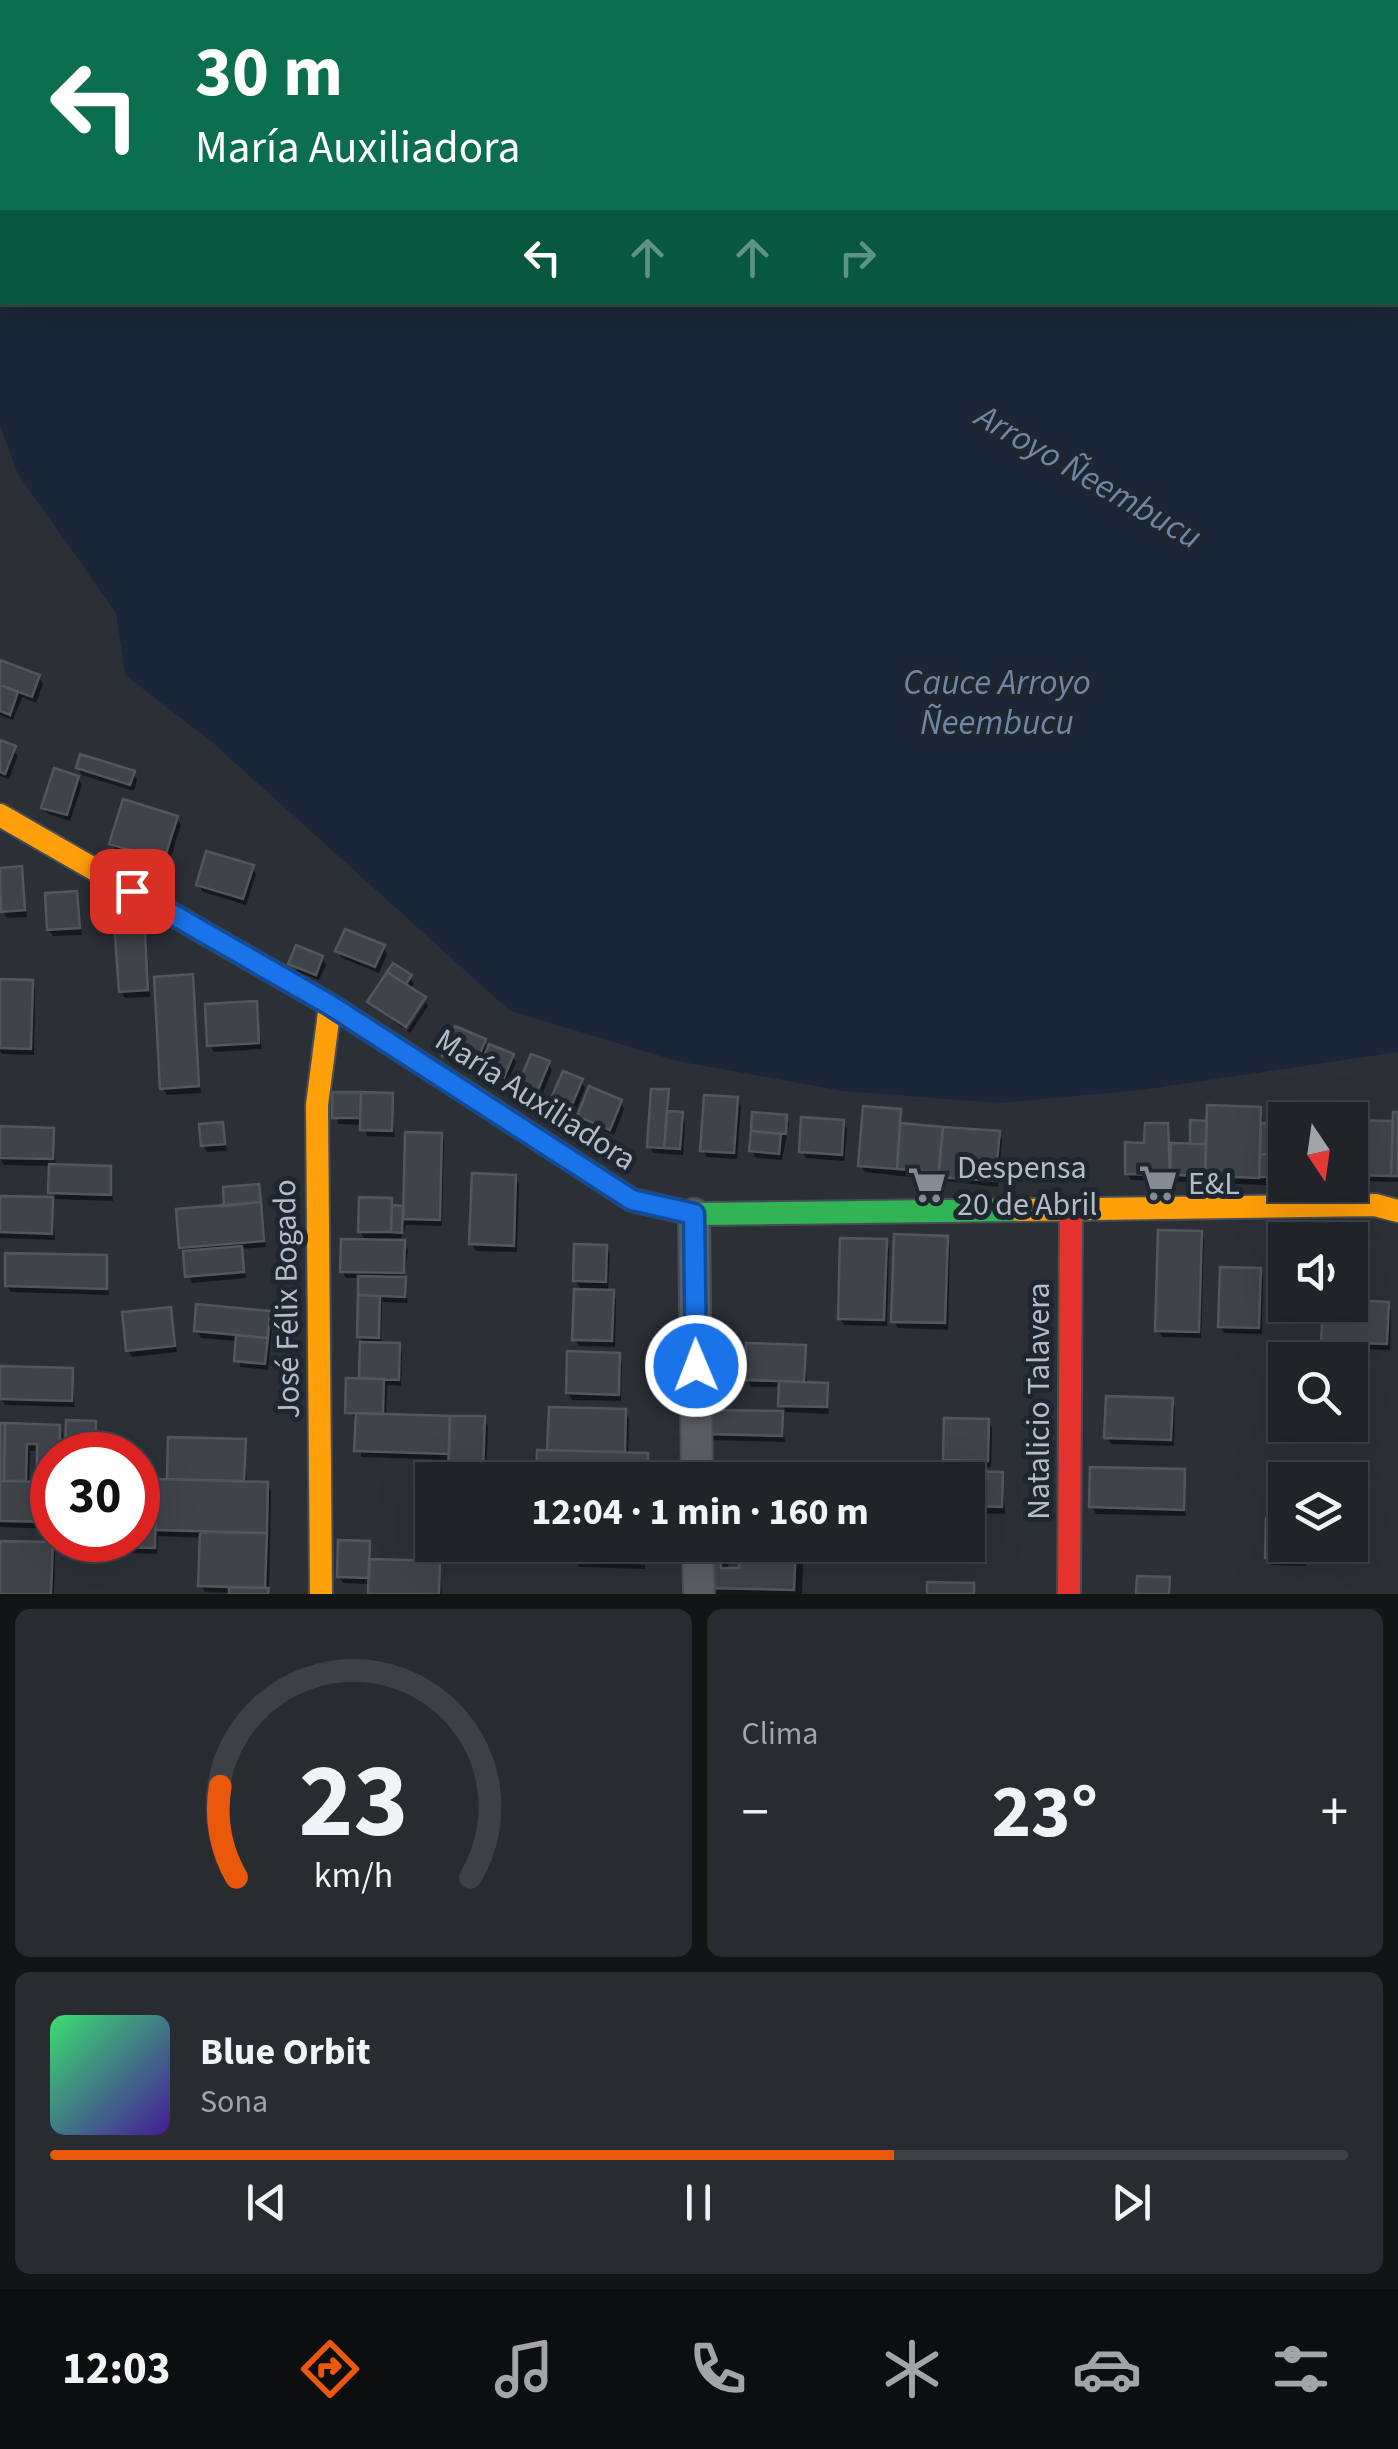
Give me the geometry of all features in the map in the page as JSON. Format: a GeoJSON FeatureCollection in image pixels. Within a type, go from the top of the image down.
{"type":"FeatureCollection","features":[{"type":"Feature","properties":{"kind":"street","name":"María Auxiliadora"},"geometry":{"type":"LineString","coordinates":[[0,815],[330,1005],[632,1200],[694,1214],[1376,1205],[1398,1212]]}},
{"type":"Feature","properties":{"kind":"street","name":"José Félix Bogado"},"geometry":{"type":"LineString","coordinates":[[322,1594],[317,1105],[330,1005]]}},
{"type":"Feature","properties":{"kind":"street","name":"Natalicio Talavera"},"geometry":{"type":"LineString","coordinates":[[1069,1594],[1071,1209]]}},
{"type":"Feature","properties":{"kind":"street"},"geometry":{"type":"LineString","coordinates":[[694,1214],[697,1462]]}},
{"type":"Feature","properties":{"kind":"street"},"geometry":{"type":"LineString","coordinates":[[698,1562],[699,1594]]}},
{"type":"Feature","properties":{"kind":"water","name":"Cauce Arroyo Ñeembucu"},"geometry":{"type":"Polygon","coordinates":[[[0,305],[1398,305],[1398,1052],[1141,1090],[999,1103],[843,1091],[677,1061],[510,1011],[213,743],[125,675],[116,613],[18,474],[0,426],[0,305]]]}},
{"type":"Feature","properties":{"kind":"building"},"geometry":{"type":"Polygon","coordinates":[[[0,660],[40,675],[32,697],[0,685],[0,660]]]}},
{"type":"Feature","properties":{"kind":"building"},"geometry":{"type":"Polygon","coordinates":[[[0,685],[18,692],[10,715],[0,711],[0,685]]]}},
{"type":"Feature","properties":{"kind":"building"},"geometry":{"type":"Polygon","coordinates":[[[0,740],[16,746],[5,774],[0,772],[0,740]]]}},
{"type":"Feature","properties":{"kind":"building"},"geometry":{"type":"Polygon","coordinates":[[[80,754],[135,771],[130,785],[76,768],[80,754]]]}},
{"type":"Feature","properties":{"kind":"building"},"geometry":{"type":"Polygon","coordinates":[[[54,768],[79,776],[67,815],[41,808],[54,768]]]}},
{"type":"Feature","properties":{"kind":"building"},"geometry":{"type":"Polygon","coordinates":[[[123,799],[178,816],[164,860],[109,844],[123,799]]]}},
{"type":"Feature","properties":{"kind":"building"},"geometry":{"type":"Polygon","coordinates":[[[206,851],[254,865],[243,899],[196,885],[206,851]]]}},
{"type":"Feature","properties":{"kind":"building"},"geometry":{"type":"Polygon","coordinates":[[[22,866],[25,910],[1,912],[0,868],[22,866]]]}},
{"type":"Feature","properties":{"kind":"building"},"geometry":{"type":"Polygon","coordinates":[[[77,891],[80,928],[47,930],[45,893],[77,891]]]}},
{"type":"Feature","properties":{"kind":"building"},"geometry":{"type":"Polygon","coordinates":[[[113,908],[145,931],[148,990],[119,992],[113,908]]]}},
{"type":"Feature","properties":{"kind":"building"},"geometry":{"type":"Polygon","coordinates":[[[345,929],[385,945],[375,967],[335,951],[345,929]]]}},
{"type":"Feature","properties":{"kind":"building"},"geometry":{"type":"Polygon","coordinates":[[[296,945],[323,956],[316,975],[288,964],[296,945]]]}},
{"type":"Feature","properties":{"kind":"building"},"geometry":{"type":"Polygon","coordinates":[[[393,963],[412,975],[406,984],[387,972],[393,963]]]}},
{"type":"Feature","properties":{"kind":"building"},"geometry":{"type":"Polygon","coordinates":[[[387,972],[426,997],[406,1027],[367,1002],[387,972]]]}},
{"type":"Feature","properties":{"kind":"building"},"geometry":{"type":"Polygon","coordinates":[[[193,974],[199,1086],[160,1089],[154,977],[193,974]]]}},
{"type":"Feature","properties":{"kind":"building"},"geometry":{"type":"Polygon","coordinates":[[[0,979],[33,980],[31,1049],[0,1048],[0,979]]]}},
{"type":"Feature","properties":{"kind":"building"},"geometry":{"type":"Polygon","coordinates":[[[257,1001],[259,1043],[207,1046],[205,1004],[257,1001]]]}},
{"type":"Feature","properties":{"kind":"building"},"geometry":{"type":"Polygon","coordinates":[[[455,1026],[486,1039],[474,1069],[442,1056],[455,1026]]]}},
{"type":"Feature","properties":{"kind":"building"},"geometry":{"type":"Polygon","coordinates":[[[489,1044],[514,1054],[504,1078],[479,1068],[489,1044]]]}},
{"type":"Feature","properties":{"kind":"building"},"geometry":{"type":"Polygon","coordinates":[[[531,1054],[550,1061],[538,1090],[519,1082],[531,1054]]]}},
{"type":"Feature","properties":{"kind":"building"},"geometry":{"type":"Polygon","coordinates":[[[563,1071],[583,1079],[571,1107],[551,1098],[563,1071]]]}},
{"type":"Feature","properties":{"kind":"building"},"geometry":{"type":"Polygon","coordinates":[[[589,1086],[622,1100],[610,1130],[577,1116],[589,1086]]]}},
{"type":"Feature","properties":{"kind":"building"},"geometry":{"type":"Polygon","coordinates":[[[651,1089],[669,1089],[664,1148],[647,1147],[651,1089]]]}},
{"type":"Feature","properties":{"kind":"building"},"geometry":{"type":"Polygon","coordinates":[[[332,1092],[361,1092],[360,1118],[332,1118],[332,1092]]]}},
{"type":"Feature","properties":{"kind":"building"},"geometry":{"type":"Polygon","coordinates":[[[361,1092],[393,1093],[392,1131],[360,1130],[361,1092]]]}},
{"type":"Feature","properties":{"kind":"building"},"geometry":{"type":"Polygon","coordinates":[[[704,1095],[738,1097],[734,1153],[700,1151],[704,1095]]]}},
{"type":"Feature","properties":{"kind":"building"},"geometry":{"type":"Polygon","coordinates":[[[1207,1105],[1261,1107],[1259,1178],[1205,1176],[1207,1105]]]}},
{"type":"Feature","properties":{"kind":"building"},"geometry":{"type":"Polygon","coordinates":[[[863,1106],[901,1109],[897,1169],[858,1166],[863,1106]]]}},
{"type":"Feature","properties":{"kind":"building"},"geometry":{"type":"Polygon","coordinates":[[[667,1111],[683,1112],[680,1149],[664,1148],[667,1111]]]}},
{"type":"Feature","properties":{"kind":"building"},"geometry":{"type":"Polygon","coordinates":[[[752,1112],[787,1115],[786,1134],[751,1131],[752,1112]]]}},
{"type":"Feature","properties":{"kind":"building"},"geometry":{"type":"Polygon","coordinates":[[[1393,1112],[1398,1112],[1398,1176],[1391,1176],[1393,1112]]]}},
{"type":"Feature","properties":{"kind":"building"},"geometry":{"type":"Polygon","coordinates":[[[801,1117],[844,1120],[842,1155],[799,1152],[801,1117]]]}},
{"type":"Feature","properties":{"kind":"building"},"geometry":{"type":"Polygon","coordinates":[[[1190,1120],[1207,1121],[1206,1144],[1190,1144],[1190,1120]]]}},
{"type":"Feature","properties":{"kind":"building"},"geometry":{"type":"Polygon","coordinates":[[[1368,1120],[1393,1121],[1391,1176],[1368,1175],[1368,1120]]]}},
{"type":"Feature","properties":{"kind":"building"},"geometry":{"type":"Polygon","coordinates":[[[223,1122],[225,1144],[201,1146],[199,1124],[223,1122]]]}},
{"type":"Feature","properties":{"kind":"building"},"geometry":{"type":"Polygon","coordinates":[[[900,1123],[943,1127],[939,1172],[897,1169],[900,1123]]]}},
{"type":"Feature","properties":{"kind":"building"},"geometry":{"type":"Polygon","coordinates":[[[1145,1123],[1168,1123],[1170,1175],[1125,1174],[1125,1142],[1144,1143],[1145,1123]]]}},
{"type":"Feature","properties":{"kind":"building"},"geometry":{"type":"Polygon","coordinates":[[[1261,1123],[1268,1123],[1268,1154],[1260,1154],[1261,1123]]]}},
{"type":"Feature","properties":{"kind":"building"},"geometry":{"type":"Polygon","coordinates":[[[0,1126],[54,1128],[53,1159],[0,1158],[0,1126]]]}},
{"type":"Feature","properties":{"kind":"building"},"geometry":{"type":"Polygon","coordinates":[[[943,1127],[1000,1131],[995,1181],[938,1177],[943,1127]]]}},
{"type":"Feature","properties":{"kind":"building"},"geometry":{"type":"Polygon","coordinates":[[[751,1131],[781,1134],[779,1154],[749,1151],[751,1131]]]}},
{"type":"Feature","properties":{"kind":"building"},"geometry":{"type":"Polygon","coordinates":[[[405,1132],[442,1133],[440,1220],[403,1219],[405,1132]]]}},
{"type":"Feature","properties":{"kind":"building"},"geometry":{"type":"Polygon","coordinates":[[[1171,1143],[1206,1144],[1205,1176],[1170,1175],[1171,1143]]]}},
{"type":"Feature","properties":{"kind":"building"},"geometry":{"type":"Polygon","coordinates":[[[1260,1154],[1268,1154],[1268,1177],[1259,1177],[1260,1154]]]}},
{"type":"Feature","properties":{"kind":"building"},"geometry":{"type":"Polygon","coordinates":[[[49,1164],[111,1166],[111,1195],[48,1193],[49,1164]]]}},
{"type":"Feature","properties":{"kind":"building"},"geometry":{"type":"Polygon","coordinates":[[[472,1173],[516,1175],[514,1246],[469,1244],[472,1173]]]}},
{"type":"Feature","properties":{"kind":"building"},"geometry":{"type":"Polygon","coordinates":[[[259,1184],[261,1202],[224,1206],[223,1187],[259,1184]]]}},
{"type":"Feature","properties":{"kind":"building"},"geometry":{"type":"Polygon","coordinates":[[[0,1196],[53,1197],[52,1234],[0,1232],[0,1196]]]}},
{"type":"Feature","properties":{"kind":"building"},"geometry":{"type":"Polygon","coordinates":[[[359,1197],[392,1198],[391,1232],[358,1232],[359,1197]]]}},
{"type":"Feature","properties":{"kind":"building"},"geometry":{"type":"Polygon","coordinates":[[[261,1202],[264,1241],[179,1248],[176,1209],[261,1202]]]}},
{"type":"Feature","properties":{"kind":"building"},"geometry":{"type":"Polygon","coordinates":[[[392,1205],[403,1206],[402,1233],[391,1232],[392,1205]]]}},
{"type":"Feature","properties":{"kind":"building"},"geometry":{"type":"Polygon","coordinates":[[[1158,1230],[1202,1231],[1199,1332],[1155,1331],[1158,1230]]]}},
{"type":"Feature","properties":{"kind":"building"},"geometry":{"type":"Polygon","coordinates":[[[894,1234],[948,1236],[945,1323],[891,1322],[894,1234]]]}},
{"type":"Feature","properties":{"kind":"building"},"geometry":{"type":"Polygon","coordinates":[[[840,1238],[887,1239],[884,1320],[838,1319],[840,1238]]]}},
{"type":"Feature","properties":{"kind":"building"},"geometry":{"type":"Polygon","coordinates":[[[341,1239],[405,1240],[404,1273],[340,1272],[341,1239]]]}},
{"type":"Feature","properties":{"kind":"building"},"geometry":{"type":"Polygon","coordinates":[[[574,1244],[607,1245],[606,1282],[573,1281],[574,1244]]]}},
{"type":"Feature","properties":{"kind":"building"},"geometry":{"type":"Polygon","coordinates":[[[242,1246],[244,1272],[185,1277],[183,1251],[242,1246]]]}},
{"type":"Feature","properties":{"kind":"building"},"geometry":{"type":"Polygon","coordinates":[[[5,1253],[107,1255],[107,1289],[5,1286],[5,1253]]]}},
{"type":"Feature","properties":{"kind":"building"},"geometry":{"type":"Polygon","coordinates":[[[1220,1267],[1261,1268],[1259,1328],[1218,1327],[1220,1267]]]}},
{"type":"Feature","properties":{"kind":"building"},"geometry":{"type":"Polygon","coordinates":[[[358,1276],[406,1277],[405,1297],[358,1295],[358,1276]]]}},
{"type":"Feature","properties":{"kind":"building"},"geometry":{"type":"Polygon","coordinates":[[[574,1289],[614,1290],[612,1341],[572,1340],[574,1289]]]}},
{"type":"Feature","properties":{"kind":"building"},"geometry":{"type":"Polygon","coordinates":[[[358,1295],[380,1296],[379,1338],[357,1337],[358,1295]]]}},
{"type":"Feature","properties":{"kind":"building"},"geometry":{"type":"Polygon","coordinates":[[[1368,1301],[1389,1302],[1387,1344],[1321,1342],[1322,1322],[1368,1322],[1368,1301]]]}},
{"type":"Feature","properties":{"kind":"building"},"geometry":{"type":"Polygon","coordinates":[[[196,1304],[270,1311],[268,1338],[194,1331],[196,1304]]]}},
{"type":"Feature","properties":{"kind":"building"},"geometry":{"type":"Polygon","coordinates":[[[171,1307],[175,1346],[126,1351],[122,1312],[171,1307]]]}},
{"type":"Feature","properties":{"kind":"building"},"geometry":{"type":"Polygon","coordinates":[[[236,1335],[268,1338],[265,1364],[234,1361],[236,1335]]]}},
{"type":"Feature","properties":{"kind":"building"},"geometry":{"type":"Polygon","coordinates":[[[360,1342],[400,1343],[399,1380],[359,1378],[360,1342]]]}},
{"type":"Feature","properties":{"kind":"building"},"geometry":{"type":"Polygon","coordinates":[[[746,1343],[806,1345],[804,1382],[744,1380],[746,1343]]]}},
{"type":"Feature","properties":{"kind":"building"},"geometry":{"type":"Polygon","coordinates":[[[567,1351],[620,1353],[619,1395],[566,1393],[567,1351]]]}},
{"type":"Feature","properties":{"kind":"building"},"geometry":{"type":"Polygon","coordinates":[[[0,1366],[73,1368],[72,1401],[0,1399],[0,1366]]]}},
{"type":"Feature","properties":{"kind":"building"},"geometry":{"type":"Polygon","coordinates":[[[346,1378],[384,1379],[383,1414],[345,1413],[346,1378]]]}},
{"type":"Feature","properties":{"kind":"building"},"geometry":{"type":"Polygon","coordinates":[[[779,1381],[828,1383],[827,1407],[778,1406],[779,1381]]]}},
{"type":"Feature","properties":{"kind":"building"},"geometry":{"type":"Polygon","coordinates":[[[1106,1396],[1173,1398],[1171,1440],[1104,1438],[1106,1396]]]}},
{"type":"Feature","properties":{"kind":"building"},"geometry":{"type":"Polygon","coordinates":[[[549,1407],[626,1409],[625,1452],[547,1450],[549,1407]]]}},
{"type":"Feature","properties":{"kind":"building"},"geometry":{"type":"Polygon","coordinates":[[[704,1410],[783,1411],[782,1436],[703,1434],[704,1410]]]}},
{"type":"Feature","properties":{"kind":"building"},"geometry":{"type":"Polygon","coordinates":[[[356,1413],[450,1416],[449,1454],[354,1451],[356,1413]]]}},
{"type":"Feature","properties":{"kind":"building"},"geometry":{"type":"Polygon","coordinates":[[[450,1416],[485,1416],[483,1462],[448,1462],[450,1416]]]}},
{"type":"Feature","properties":{"kind":"building"},"geometry":{"type":"Polygon","coordinates":[[[944,1418],[989,1419],[988,1461],[943,1460],[944,1418]]]}},
{"type":"Feature","properties":{"kind":"building"},"geometry":{"type":"Polygon","coordinates":[[[66,1420],[96,1421],[96,1432],[66,1432],[66,1420]]]}},
{"type":"Feature","properties":{"kind":"building"},"geometry":{"type":"Polygon","coordinates":[[[0,1423],[5,1423],[4,1481],[0,1481],[0,1423]]]}},
{"type":"Feature","properties":{"kind":"building"},"geometry":{"type":"Polygon","coordinates":[[[5,1423],[60,1425],[60,1432],[30,1432],[26,1481],[4,1481],[5,1423]]]}},
{"type":"Feature","properties":{"kind":"building"},"geometry":{"type":"Polygon","coordinates":[[[168,1437],[246,1439],[244,1481],[167,1479],[168,1437]]]}},
{"type":"Feature","properties":{"kind":"building"},"geometry":{"type":"Polygon","coordinates":[[[537,1450],[648,1453],[648,1462],[537,1462],[537,1450]]]}},
{"type":"Feature","properties":{"kind":"building"},"geometry":{"type":"Polygon","coordinates":[[[1090,1467],[1185,1469],[1184,1510],[1089,1507],[1090,1467]]]}},
{"type":"Feature","properties":{"kind":"building"},"geometry":{"type":"Polygon","coordinates":[[[985,1472],[1003,1472],[1002,1507],[985,1506],[985,1472]]]}},
{"type":"Feature","properties":{"kind":"building"},"geometry":{"type":"Polygon","coordinates":[[[160,1479],[268,1482],[267,1533],[160,1530],[160,1479]]]}},
{"type":"Feature","properties":{"kind":"building"},"geometry":{"type":"Polygon","coordinates":[[[0,1481],[30,1482],[30,1522],[0,1521],[0,1481]]]}},
{"type":"Feature","properties":{"kind":"building"},"geometry":{"type":"Polygon","coordinates":[[[1266,1518],[1268,1558],[1265,1558],[1266,1518]]]}},
{"type":"Feature","properties":{"kind":"building"},"geometry":{"type":"Polygon","coordinates":[[[200,1532],[267,1533],[265,1588],[198,1586],[200,1532]]]}},
{"type":"Feature","properties":{"kind":"building"},"geometry":{"type":"Polygon","coordinates":[[[338,1540],[370,1541],[369,1578],[337,1577],[338,1540]]]}},
{"type":"Feature","properties":{"kind":"building"},"geometry":{"type":"Polygon","coordinates":[[[0,1541],[30,1542],[30,1562],[52,1562],[51,1594],[0,1594],[0,1541]]]}},
{"type":"Feature","properties":{"kind":"building"},"geometry":{"type":"Polygon","coordinates":[[[369,1559],[440,1562],[439,1594],[368,1594],[369,1559]]]}},
{"type":"Feature","properties":{"kind":"building"},"geometry":{"type":"Polygon","coordinates":[[[704,1562],[721,1562],[721,1568],[739,1568],[739,1562],[795,1562],[794,1590],[703,1588],[704,1562]]]}},
{"type":"Feature","properties":{"kind":"building"},"geometry":{"type":"Polygon","coordinates":[[[1137,1576],[1170,1577],[1169,1594],[1136,1594],[1137,1576]]]}},
{"type":"Feature","properties":{"kind":"building"},"geometry":{"type":"Polygon","coordinates":[[[927,1582],[974,1583],[974,1594],[927,1594],[927,1582]]]}},
{"type":"Feature","properties":{"kind":"building"},"geometry":{"type":"Polygon","coordinates":[[[229,1587],[269,1588],[268,1594],[229,1594],[229,1587]]]}},
{"type":"Feature","properties":{"kind":"traffic: fast"},"geometry":{"type":"LineString","coordinates":[[470,1095],[632,1200],[694,1214],[1020,1210]]}},
{"type":"Feature","properties":{"kind":"traffic: slow"},"geometry":{"type":"LineString","coordinates":[[0,815],[330,1005],[470,1095]]}},
{"type":"Feature","properties":{"kind":"traffic: slow"},"geometry":{"type":"LineString","coordinates":[[321,1594],[317,1105],[330,1005]]}},
{"type":"Feature","properties":{"kind":"traffic: slow"},"geometry":{"type":"LineString","coordinates":[[1020,1210],[1375,1205],[1398,1211]]}},
{"type":"Feature","properties":{"kind":"traffic: jam"},"geometry":{"type":"LineString","coordinates":[[1069,1594],[1071,1209]]}},
{"type":"Feature","properties":{"kind":"place","name":"E&L"},"geometry":{"type":"Point","coordinates":[1158,1183]}},
{"type":"Feature","properties":{"kind":"place","name":"Despensa 20 de Abril"},"geometry":{"type":"Point","coordinates":[927,1185]}},
{"type":"Feature","properties":{"kind":"route"},"geometry":{"type":"LineString","coordinates":[[132,891],[330,1005],[632,1200],[694,1214],[696,1366]]}},
{"type":"Feature","properties":{"kind":"water label","name":"Arroyo Ñeembucu"},"geometry":{"type":"Point","coordinates":[1089,476]}}]}
